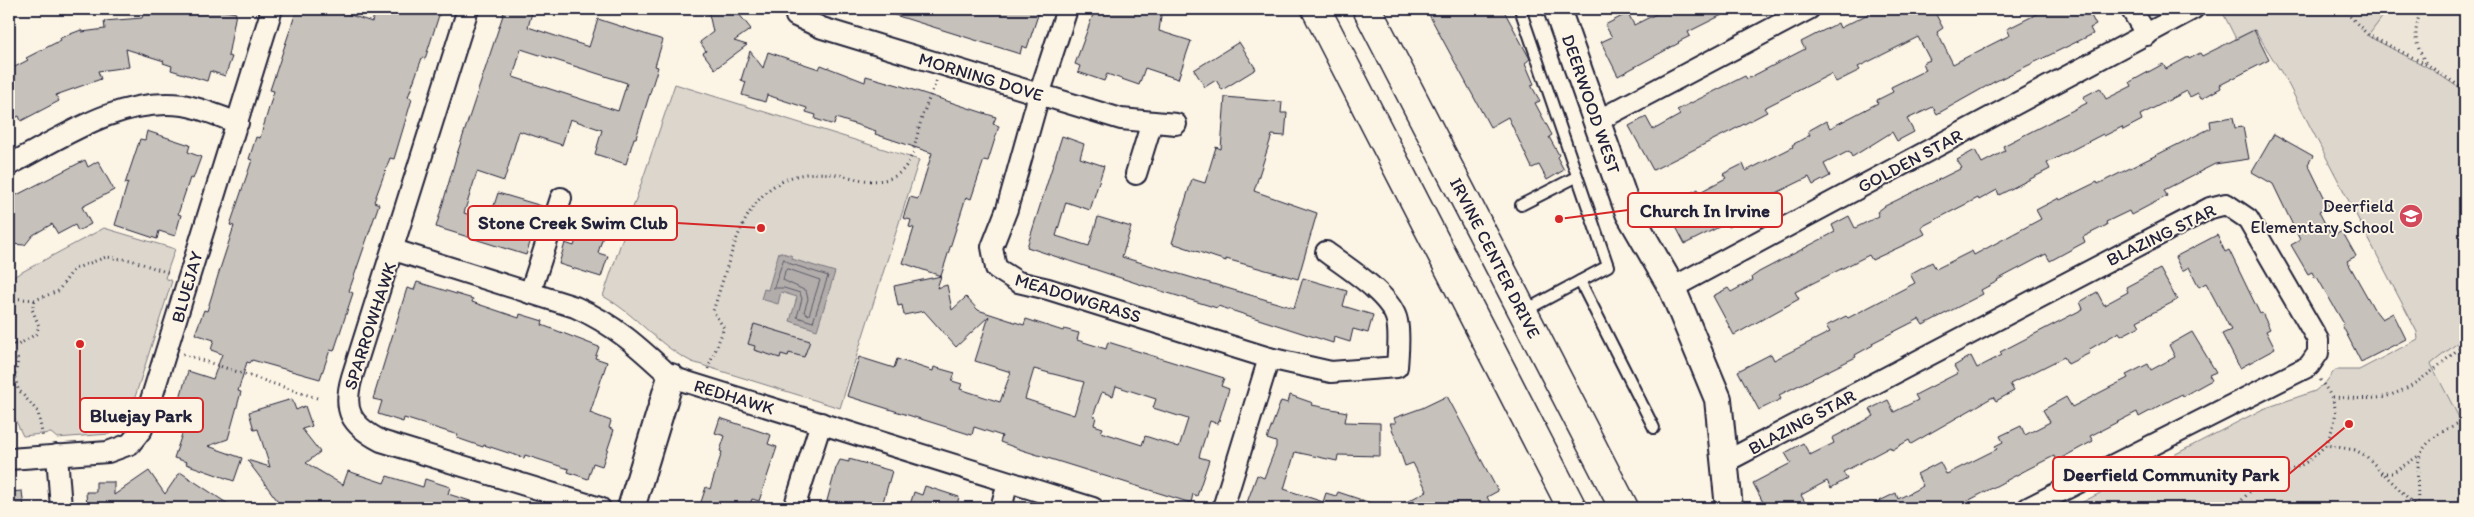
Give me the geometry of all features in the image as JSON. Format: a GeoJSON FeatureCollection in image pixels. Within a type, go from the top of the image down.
{"type":"FeatureCollection","features":[{"type":"Feature","properties":{"kind":"main road"},"geometry":{"type":"LineString","coordinates":[[1316,9],[1572,508]]}},
{"type":"Feature","properties":{"kind":"main road","name":"IRVINE CENTER DRIVE"},"geometry":{"type":"LineString","coordinates":[[1367,9],[1624,508]]}},
{"type":"Feature","properties":{"kind":"street","name":"BLUEJAY"},"geometry":{"type":"LineString","coordinates":[[9,459],[57,454],[108,452],[130,444],[142,429],[272,9]]}},
{"type":"Feature","properties":{"kind":"street","name":"SPARROWHAWK"},"geometry":{"type":"LineString","coordinates":[[468,9],[348,393],[347,402],[352,419],[363,432],[381,441],[600,508]]}},
{"type":"Feature","properties":{"kind":"street","name":"MORNING DOVE"},"geometry":{"type":"LineString","coordinates":[[795,9],[796,16],[822,28],[1039,95],[1121,119],[1176,124]]}},
{"type":"Feature","properties":{"kind":"street","name":"MEADOWGRASS"},"geometry":{"type":"LineString","coordinates":[[1067,9],[1039,95],[1007,209],[992,247],[996,268],[1018,282],[1048,289],[1269,358],[1331,372],[1397,367],[1397,319],[1389,305],[1378,292],[1326,252]]}},
{"type":"Feature","properties":{"kind":"street","name":"DEERWOOD WEST"},"geometry":{"type":"LineString","coordinates":[[1557,9],[1629,213],[1672,288],[1718,399],[1729,508]]}},
{"type":"Feature","properties":{"kind":"street"},"geometry":{"type":"LineString","coordinates":[[1598,122],[1809,9]]}},
{"type":"Feature","properties":{"kind":"street"},"geometry":{"type":"LineString","coordinates":[[2131,9],[2147,35]]}},
{"type":"Feature","properties":{"kind":"street","name":"GOLDEN STAR"},"geometry":{"type":"LineString","coordinates":[[1672,288],[2193,9]]}},
{"type":"Feature","properties":{"kind":"street"},"geometry":{"type":"LineString","coordinates":[[9,166],[108,114],[142,104],[184,105],[238,123]]}},
{"type":"Feature","properties":{"kind":"street"},"geometry":{"type":"LineString","coordinates":[[1136,174],[1152,122]]}},
{"type":"Feature","properties":{"kind":"street"},"geometry":{"type":"LineString","coordinates":[[530,293],[561,198]]}},
{"type":"Feature","properties":{"kind":"street","name":"BLAZING STAR"},"geometry":{"type":"LineString","coordinates":[[1724,462],[2210,208],[2226,204],[2248,219],[2318,340],[2318,353],[2309,366]]}},
{"type":"Feature","properties":{"kind":"street","name":"REDHAWK"},"geometry":{"type":"LineString","coordinates":[[394,250],[575,306],[598,317],[630,340],[671,377],[1093,508]]}},
{"type":"Feature","properties":{"kind":"street"},"geometry":{"type":"LineString","coordinates":[[1223,508],[1269,358]]}},
{"type":"Feature","properties":{"kind":"street"},"geometry":{"type":"LineString","coordinates":[[2028,508],[2309,366]]}},
{"type":"Feature","properties":{"kind":"street"},"geometry":{"type":"LineString","coordinates":[[631,508],[671,377]]}},
{"type":"Feature","properties":{"kind":"street"},"geometry":{"type":"LineString","coordinates":[[794,508],[821,424]]}},
{"type":"Feature","properties":{"kind":"street"},"geometry":{"type":"LineString","coordinates":[[57,454],[61,508]]}},
{"type":"Feature","properties":{"kind":"street"},"geometry":{"type":"LineString","coordinates":[[1001,508],[1008,482]]}},
{"type":"Feature","properties":{"kind":"lane"},"geometry":{"type":"LineString","coordinates":[[1520,9],[1608,266],[1523,311]]}},
{"type":"Feature","properties":{"kind":"lane"},"geometry":{"type":"LineString","coordinates":[[1521,205],[1576,176]]}},
{"type":"Feature","properties":{"kind":"lane"},"geometry":{"type":"LineString","coordinates":[[1580,281],[1654,428]]}},
{"type":"Feature","properties":{"kind":"path"},"geometry":{"type":"LineString","coordinates":[[2343,9],[2368,35],[2428,65],[2465,90]]}},
{"type":"Feature","properties":{"kind":"path"},"geometry":{"type":"LineString","coordinates":[[2421,9],[2416,27],[2415,44],[2428,65]]}},
{"type":"Feature","properties":{"kind":"path"},"geometry":{"type":"LineString","coordinates":[[702,387],[724,328],[713,311],[739,232],[745,218],[760,197],[776,183],[786,178],[815,174],[839,175],[867,181],[895,176],[906,165],[914,149],[922,117],[944,65]]}},
{"type":"Feature","properties":{"kind":"path"},"geometry":{"type":"LineString","coordinates":[[9,298],[35,300],[58,291],[74,269],[106,257],[131,260],[169,273]]}},
{"type":"Feature","properties":{"kind":"path"},"geometry":{"type":"LineString","coordinates":[[9,343],[18,345],[36,334],[40,326],[32,310],[24,300]]}},
{"type":"Feature","properties":{"kind":"path"},"geometry":{"type":"LineString","coordinates":[[32,310],[35,300]]}},
{"type":"Feature","properties":{"kind":"path"},"geometry":{"type":"LineString","coordinates":[[2333,397],[2362,399],[2385,396],[2415,383],[2465,343]]}},
{"type":"Feature","properties":{"kind":"path"},"geometry":{"type":"LineString","coordinates":[[14,344],[14,351],[18,360],[15,377],[18,389],[38,412],[43,438]]}},
{"type":"Feature","properties":{"kind":"path"},"geometry":{"type":"LineString","coordinates":[[183,354],[320,398]]}},
{"type":"Feature","properties":{"kind":"path"},"geometry":{"type":"LineString","coordinates":[[2236,508],[2244,496],[2260,482],[2308,461],[2326,445],[2336,414],[2333,397],[2309,366]]}},
{"type":"Feature","properties":{"kind":"path"},"geometry":{"type":"LineString","coordinates":[[2381,473],[2392,473],[2420,455],[2435,437],[2447,428],[2465,420]]}},
{"type":"Feature","properties":{"kind":"path"},"geometry":{"type":"LineString","coordinates":[[2326,445],[2355,450],[2366,456],[2418,508]]}},
{"type":"Feature","properties":{"kind":"path"},"geometry":{"type":"LineString","coordinates":[[2418,508],[2420,455]]}},
{"type":"Feature","properties":{"kind":"path"},"geometry":{"type":"LineString","coordinates":[[2411,508],[2414,504]]}},
{"type":"Feature","properties":{"kind":"shaded area"},"geometry":{"type":"Polygon","coordinates":[[[2221,9],[2378,9],[2386,12],[2368,36],[2431,69],[2465,92],[2465,337],[2431,364],[2465,429],[2465,508],[2071,508],[2263,409],[2315,391],[2326,382],[2335,370],[2359,370],[2418,339],[2417,332],[2286,80],[2255,30],[2236,39],[2221,9]]]}},
{"type":"Feature","properties":{"kind":"shaded area","name":"Deerfield Elementary School"},"geometry":{"type":"Polygon","coordinates":[[[2388,9],[2465,9],[2465,429],[2295,93],[2331,82],[2388,9]]]}},
{"type":"Feature","properties":{"kind":"shaded area"},"geometry":{"type":"Polygon","coordinates":[[[675,84],[919,160],[840,408],[692,362],[668,347],[615,303],[603,296],[675,84]]]}},
{"type":"Feature","properties":{"kind":"shaded area"},"geometry":{"type":"Polygon","coordinates":[[[104,228],[175,249],[165,278],[172,281],[128,419],[122,429],[109,434],[57,438],[51,433],[23,436],[9,407],[9,279],[104,228]]]}},
{"type":"Feature","properties":{"kind":"water"},"geometry":{"type":"Polygon","coordinates":[[[779,252],[793,256],[792,259],[835,272],[817,330],[790,321],[797,297],[781,292],[778,304],[761,299],[764,289],[768,290],[779,252]]]}},
{"type":"Feature","properties":{"kind":"building"},"geometry":{"type":"Polygon","coordinates":[[[145,9],[164,9],[181,14],[183,9],[215,9],[236,13],[228,56],[232,57],[225,76],[210,71],[207,81],[171,70],[172,66],[163,63],[164,61],[126,49],[129,67],[98,71],[101,79],[56,95],[59,101],[21,121],[19,116],[9,121],[9,70],[28,60],[26,58],[61,40],[60,38],[81,30],[82,32],[105,29],[104,21],[142,18],[145,9]]]}},
{"type":"Feature","properties":{"kind":"building"},"geometry":{"type":"Polygon","coordinates":[[[297,9],[332,9],[372,22],[376,9],[441,9],[425,59],[422,58],[408,97],[412,99],[394,159],[390,158],[374,202],[379,204],[349,291],[353,293],[334,351],[330,350],[320,379],[252,360],[250,363],[247,362],[238,391],[241,392],[228,439],[208,446],[242,458],[234,481],[174,458],[183,431],[171,428],[188,371],[213,379],[222,354],[211,350],[214,340],[195,334],[204,310],[207,311],[234,226],[230,225],[252,160],[249,159],[256,137],[260,138],[274,91],[270,90],[297,9]]]}},
{"type":"Feature","properties":{"kind":"building"},"geometry":{"type":"Polygon","coordinates":[[[505,9],[533,9],[528,27],[589,47],[598,19],[663,40],[655,66],[658,67],[626,164],[595,154],[602,130],[570,119],[562,145],[519,131],[504,181],[477,172],[464,213],[489,221],[498,193],[542,206],[526,255],[436,227],[457,154],[505,9]],[[521,49],[513,77],[618,111],[627,83],[521,49]]]}},
{"type":"Feature","properties":{"kind":"building"},"geometry":{"type":"Polygon","coordinates":[[[708,9],[735,9],[751,29],[734,41],[747,45],[715,69],[703,53],[706,51],[700,42],[713,32],[708,9]]]}},
{"type":"Feature","properties":{"kind":"building"},"geometry":{"type":"Polygon","coordinates":[[[886,9],[1040,9],[1027,48],[1022,46],[1020,54],[885,12],[886,9]]]}},
{"type":"Feature","properties":{"kind":"building"},"geometry":{"type":"Polygon","coordinates":[[[1095,9],[1162,9],[1159,31],[1191,41],[1178,79],[1145,68],[1139,85],[1107,74],[1104,81],[1078,72],[1080,66],[1075,64],[1095,9]]]}},
{"type":"Feature","properties":{"kind":"building"},"geometry":{"type":"Polygon","coordinates":[[[1426,9],[1503,9],[1530,59],[1525,63],[1534,84],[1531,85],[1540,101],[1535,103],[1552,135],[1549,137],[1559,155],[1557,157],[1564,170],[1547,180],[1539,165],[1532,168],[1508,117],[1490,127],[1426,9]]]}},
{"type":"Feature","properties":{"kind":"building"},"geometry":{"type":"Polygon","coordinates":[[[1666,9],[1734,9],[1688,32],[1690,36],[1679,43],[1618,76],[1601,42],[1612,37],[1605,25],[1628,13],[1634,25],[1666,9]]]}},
{"type":"Feature","properties":{"kind":"building"},"geometry":{"type":"Polygon","coordinates":[[[1878,9],[1933,9],[1943,28],[1937,32],[1953,64],[2010,35],[2007,29],[2047,9],[2085,9],[2087,13],[2089,12],[2096,25],[2090,28],[2093,34],[1994,82],[1937,114],[1933,107],[1907,119],[1914,132],[1897,141],[1892,132],[1852,157],[1849,151],[1824,164],[1830,176],[1813,185],[1809,177],[1766,198],[1764,193],[1739,206],[1745,219],[1729,227],[1727,223],[1685,244],[1665,206],[1698,189],[1700,192],[1726,178],[1723,174],[1743,164],[1746,171],[1793,147],[1792,145],[1810,135],[1808,131],[1826,121],[1830,128],[1878,103],[1877,100],[1893,92],[1891,87],[1926,70],[1923,63],[1930,60],[1918,37],[1858,67],[1860,70],[1836,82],[1831,74],[1764,108],[1767,112],[1653,170],[1629,126],[1646,117],[1653,130],[1680,115],[1677,110],[1745,76],[1747,79],[1805,49],[1801,42],[1838,23],[1840,28],[1878,9]]]}},
{"type":"Feature","properties":{"kind":"building"},"geometry":{"type":"Polygon","coordinates":[[[2254,30],[2269,60],[2220,85],[2221,88],[2201,99],[2198,93],[2190,97],[2187,91],[2140,115],[2142,120],[2123,130],[2122,127],[2104,136],[2103,134],[2047,163],[2050,169],[1999,195],[1997,190],[1979,200],[1978,198],[1921,227],[1925,234],[1872,260],[1869,255],[1795,292],[1799,299],[1734,335],[1713,296],[1728,288],[1731,292],[1753,280],[1752,277],[1759,272],[1835,232],[1832,225],[1849,216],[1855,228],[1879,216],[1877,212],[1885,206],[1962,168],[1957,160],[1975,150],[1982,163],[2005,151],[2003,146],[2087,103],[2083,97],[2100,88],[2106,99],[2132,86],[2130,82],[2163,64],[2166,69],[2188,57],[2189,59],[2200,53],[2202,56],[2254,30]]]}},
{"type":"Feature","properties":{"kind":"building"},"geometry":{"type":"Polygon","coordinates":[[[1239,42],[1256,69],[1222,90],[1216,80],[1205,87],[1194,70],[1239,42]]]}},
{"type":"Feature","properties":{"kind":"building"},"geometry":{"type":"Polygon","coordinates":[[[750,51],[763,68],[768,52],[819,69],[821,65],[865,82],[866,76],[898,85],[996,117],[993,124],[999,126],[988,161],[984,160],[971,199],[966,197],[941,276],[903,263],[914,228],[909,227],[911,220],[903,218],[910,197],[918,199],[932,153],[875,134],[876,131],[836,118],[834,125],[815,119],[816,115],[806,112],[807,108],[767,95],[765,102],[742,95],[746,82],[741,80],[750,51]]]}},
{"type":"Feature","properties":{"kind":"building"},"geometry":{"type":"Polygon","coordinates":[[[1225,97],[1282,102],[1281,113],[1287,113],[1285,136],[1272,135],[1254,191],[1317,213],[1298,279],[1226,259],[1226,261],[1172,243],[1192,179],[1205,183],[1216,147],[1221,149],[1225,97]]]}},
{"type":"Feature","properties":{"kind":"building"},"geometry":{"type":"Polygon","coordinates":[[[2233,117],[2235,128],[2243,127],[2249,159],[2215,164],[2164,190],[2167,196],[2131,215],[2129,211],[2106,222],[2107,225],[2083,237],[2085,242],[2050,261],[2046,254],[1981,290],[1983,294],[1923,325],[1919,319],[1872,343],[1873,345],[1855,355],[1856,357],[1779,395],[1781,399],[1759,410],[1738,371],[1771,354],[1774,360],[1830,332],[1826,326],[1846,316],[1848,318],[1915,283],[1910,274],[1932,262],[1936,269],[1972,251],[1974,255],[2041,219],[2036,210],[2097,182],[2098,184],[2211,128],[2210,121],[2233,117]]]}},
{"type":"Feature","properties":{"kind":"building"},"geometry":{"type":"Polygon","coordinates":[[[147,131],[190,145],[188,152],[201,157],[193,179],[190,178],[178,214],[181,215],[175,236],[159,231],[157,239],[115,225],[128,182],[125,184],[140,139],[145,140],[147,131]]]}},
{"type":"Feature","properties":{"kind":"building"},"geometry":{"type":"Polygon","coordinates":[[[2274,134],[2313,156],[2308,164],[2329,207],[2319,212],[2332,237],[2342,231],[2356,256],[2347,261],[2374,309],[2382,319],[2393,313],[2406,339],[2361,362],[2342,325],[2344,324],[2317,277],[2315,278],[2312,272],[2308,274],[2291,245],[2300,240],[2273,184],[2252,172],[2274,134]]]}},
{"type":"Feature","properties":{"kind":"building"},"geometry":{"type":"Polygon","coordinates":[[[1062,136],[1084,144],[1080,158],[1104,166],[1090,210],[1066,202],[1056,236],[1089,246],[1098,217],[1131,227],[1122,257],[1294,308],[1303,278],[1347,291],[1343,306],[1373,315],[1368,333],[1353,329],[1350,342],[1334,337],[1333,343],[1218,306],[1217,308],[1145,286],[1027,247],[1062,136]]]}},
{"type":"Feature","properties":{"kind":"building"},"geometry":{"type":"Polygon","coordinates":[[[85,160],[88,167],[98,161],[114,190],[82,207],[91,224],[78,231],[75,225],[58,234],[52,224],[33,235],[25,245],[9,244],[9,199],[85,160]]]}},
{"type":"Feature","properties":{"kind":"building"},"geometry":{"type":"Polygon","coordinates":[[[583,219],[606,226],[598,253],[608,256],[601,277],[559,264],[565,243],[574,246],[583,219]]]}},
{"type":"Feature","properties":{"kind":"building"},"geometry":{"type":"Polygon","coordinates":[[[2217,235],[2225,252],[2229,250],[2260,314],[2262,313],[2270,329],[2266,331],[2275,349],[2240,368],[2222,334],[2231,330],[2206,283],[2199,287],[2189,267],[2182,271],[2175,257],[2217,235]]]}},
{"type":"Feature","properties":{"kind":"building"},"geometry":{"type":"Polygon","coordinates":[[[2160,269],[2177,300],[2137,321],[2140,326],[2121,336],[2119,332],[2088,350],[2090,353],[2068,364],[2064,357],[2010,384],[2014,391],[1996,401],[1993,397],[1911,444],[1909,440],[1892,450],[1890,447],[1843,472],[1847,479],[1831,488],[1827,481],[1801,495],[1808,508],[1766,508],[1753,483],[1791,463],[1785,453],[1803,443],[1810,455],[1834,443],[1832,438],[1874,416],[1870,409],[1888,400],[1894,412],[1918,400],[1915,395],[1958,373],[1954,366],[1971,356],[1977,368],[2002,355],[2000,352],[2083,309],[2080,302],[2097,292],[2104,305],[2128,292],[2126,287],[2160,269]]]}},
{"type":"Feature","properties":{"kind":"building"},"geometry":{"type":"Polygon","coordinates":[[[941,276],[937,288],[947,285],[952,310],[966,297],[978,310],[1024,325],[1026,319],[1063,331],[1064,329],[1079,333],[1077,340],[1106,349],[1108,342],[1224,378],[1221,386],[1229,389],[1218,424],[1210,421],[1201,450],[1199,457],[1209,460],[1197,496],[1193,494],[1191,503],[1022,450],[1000,442],[1002,436],[974,427],[972,435],[847,396],[859,357],[894,368],[897,359],[933,371],[934,367],[955,373],[952,381],[962,384],[960,389],[1000,402],[1011,372],[975,361],[989,316],[956,347],[924,311],[904,315],[902,305],[898,306],[894,286],[941,276]],[[1034,369],[1025,399],[1074,415],[1084,382],[1034,369]],[[1116,386],[1113,396],[1102,392],[1093,416],[1096,417],[1094,425],[1103,428],[1101,432],[1142,445],[1145,436],[1179,447],[1188,419],[1153,408],[1156,399],[1116,386]]]}},
{"type":"Feature","properties":{"kind":"building"},"geometry":{"type":"Polygon","coordinates":[[[417,282],[473,299],[472,302],[519,318],[520,314],[543,321],[542,325],[599,347],[595,358],[607,362],[590,413],[611,421],[609,428],[614,430],[602,466],[593,463],[588,479],[568,472],[569,469],[525,455],[524,458],[484,445],[483,447],[457,438],[458,435],[404,418],[403,422],[378,414],[382,401],[373,399],[407,288],[414,290],[417,282]]]}},
{"type":"Feature","properties":{"kind":"building"},"geometry":{"type":"Polygon","coordinates":[[[754,324],[810,341],[804,357],[789,353],[788,356],[781,354],[780,358],[754,350],[755,346],[748,344],[754,324]]]}},
{"type":"Feature","properties":{"kind":"building"},"geometry":{"type":"Polygon","coordinates":[[[2192,332],[2216,372],[2209,375],[2212,380],[2183,396],[2182,394],[2139,417],[2137,412],[2090,436],[2093,441],[2056,461],[2054,456],[1964,503],[1967,508],[1865,508],[1896,493],[1898,499],[1923,486],[1917,474],[1940,462],[1946,474],[1949,473],[1997,449],[1995,446],[2003,442],[2000,436],[2021,426],[2025,435],[2050,422],[2043,410],[2066,397],[2072,407],[2128,378],[2126,375],[2148,364],[2151,370],[2175,357],[2169,345],[2192,332]]]}},
{"type":"Feature","properties":{"kind":"building"},"geometry":{"type":"Polygon","coordinates":[[[1290,395],[1313,403],[1312,405],[1347,412],[1345,422],[1380,423],[1380,456],[1338,455],[1337,461],[1295,452],[1284,489],[1323,502],[1326,493],[1336,496],[1338,492],[1380,506],[1380,508],[1245,508],[1257,475],[1264,478],[1276,447],[1276,442],[1267,439],[1281,401],[1288,403],[1290,395]]]}},
{"type":"Feature","properties":{"kind":"building"},"geometry":{"type":"Polygon","coordinates":[[[1447,396],[1498,491],[1487,497],[1493,508],[1395,508],[1427,491],[1413,463],[1405,466],[1390,423],[1396,423],[1394,418],[1447,396]]]}},
{"type":"Feature","properties":{"kind":"building"},"geometry":{"type":"Polygon","coordinates":[[[292,399],[296,410],[305,406],[312,426],[302,429],[320,452],[306,463],[343,485],[348,471],[384,483],[387,476],[423,487],[425,479],[450,487],[448,494],[483,505],[482,508],[283,508],[247,460],[270,467],[258,429],[254,430],[249,412],[292,399]]]}},
{"type":"Feature","properties":{"kind":"building"},"geometry":{"type":"Polygon","coordinates":[[[720,418],[771,435],[768,444],[777,447],[759,501],[752,499],[749,508],[699,508],[706,487],[710,489],[722,452],[720,451],[725,436],[715,433],[720,418]]]}},
{"type":"Feature","properties":{"kind":"building"},"geometry":{"type":"Polygon","coordinates":[[[849,459],[892,471],[883,502],[878,501],[876,508],[825,508],[836,468],[840,460],[849,462],[849,459]]]}},
{"type":"Feature","properties":{"kind":"building"},"geometry":{"type":"Polygon","coordinates":[[[149,471],[165,494],[180,472],[234,508],[87,508],[86,492],[96,492],[96,482],[114,482],[114,495],[149,471]]]}},
{"type":"Feature","properties":{"kind":"building"},"geometry":{"type":"Polygon","coordinates":[[[925,486],[959,497],[956,508],[909,508],[914,492],[922,495],[925,486]]]}},
{"type":"Feature","properties":{"kind":"building"},"geometry":{"type":"Polygon","coordinates":[[[22,491],[24,508],[9,508],[9,492],[22,491]]]}},
{"type":"Feature","properties":{"kind":"place","name":"Deerfield Elementary School"},"geometry":{"type":"Point","coordinates":[2411,216]}},
{"type":"Feature","properties":{"kind":"place","name":"Church In Irvine"},"geometry":{"type":"Point","coordinates":[1559,219]}},
{"type":"Feature","properties":{"kind":"place","name":"Stone Creek Swim Club"},"geometry":{"type":"Point","coordinates":[761,228]}},
{"type":"Feature","properties":{"kind":"place","name":"Bluejay Park"},"geometry":{"type":"Point","coordinates":[80,344]}},
{"type":"Feature","properties":{"kind":"place","name":"Deerfield Community Park"},"geometry":{"type":"Point","coordinates":[2349,424]}}]}
